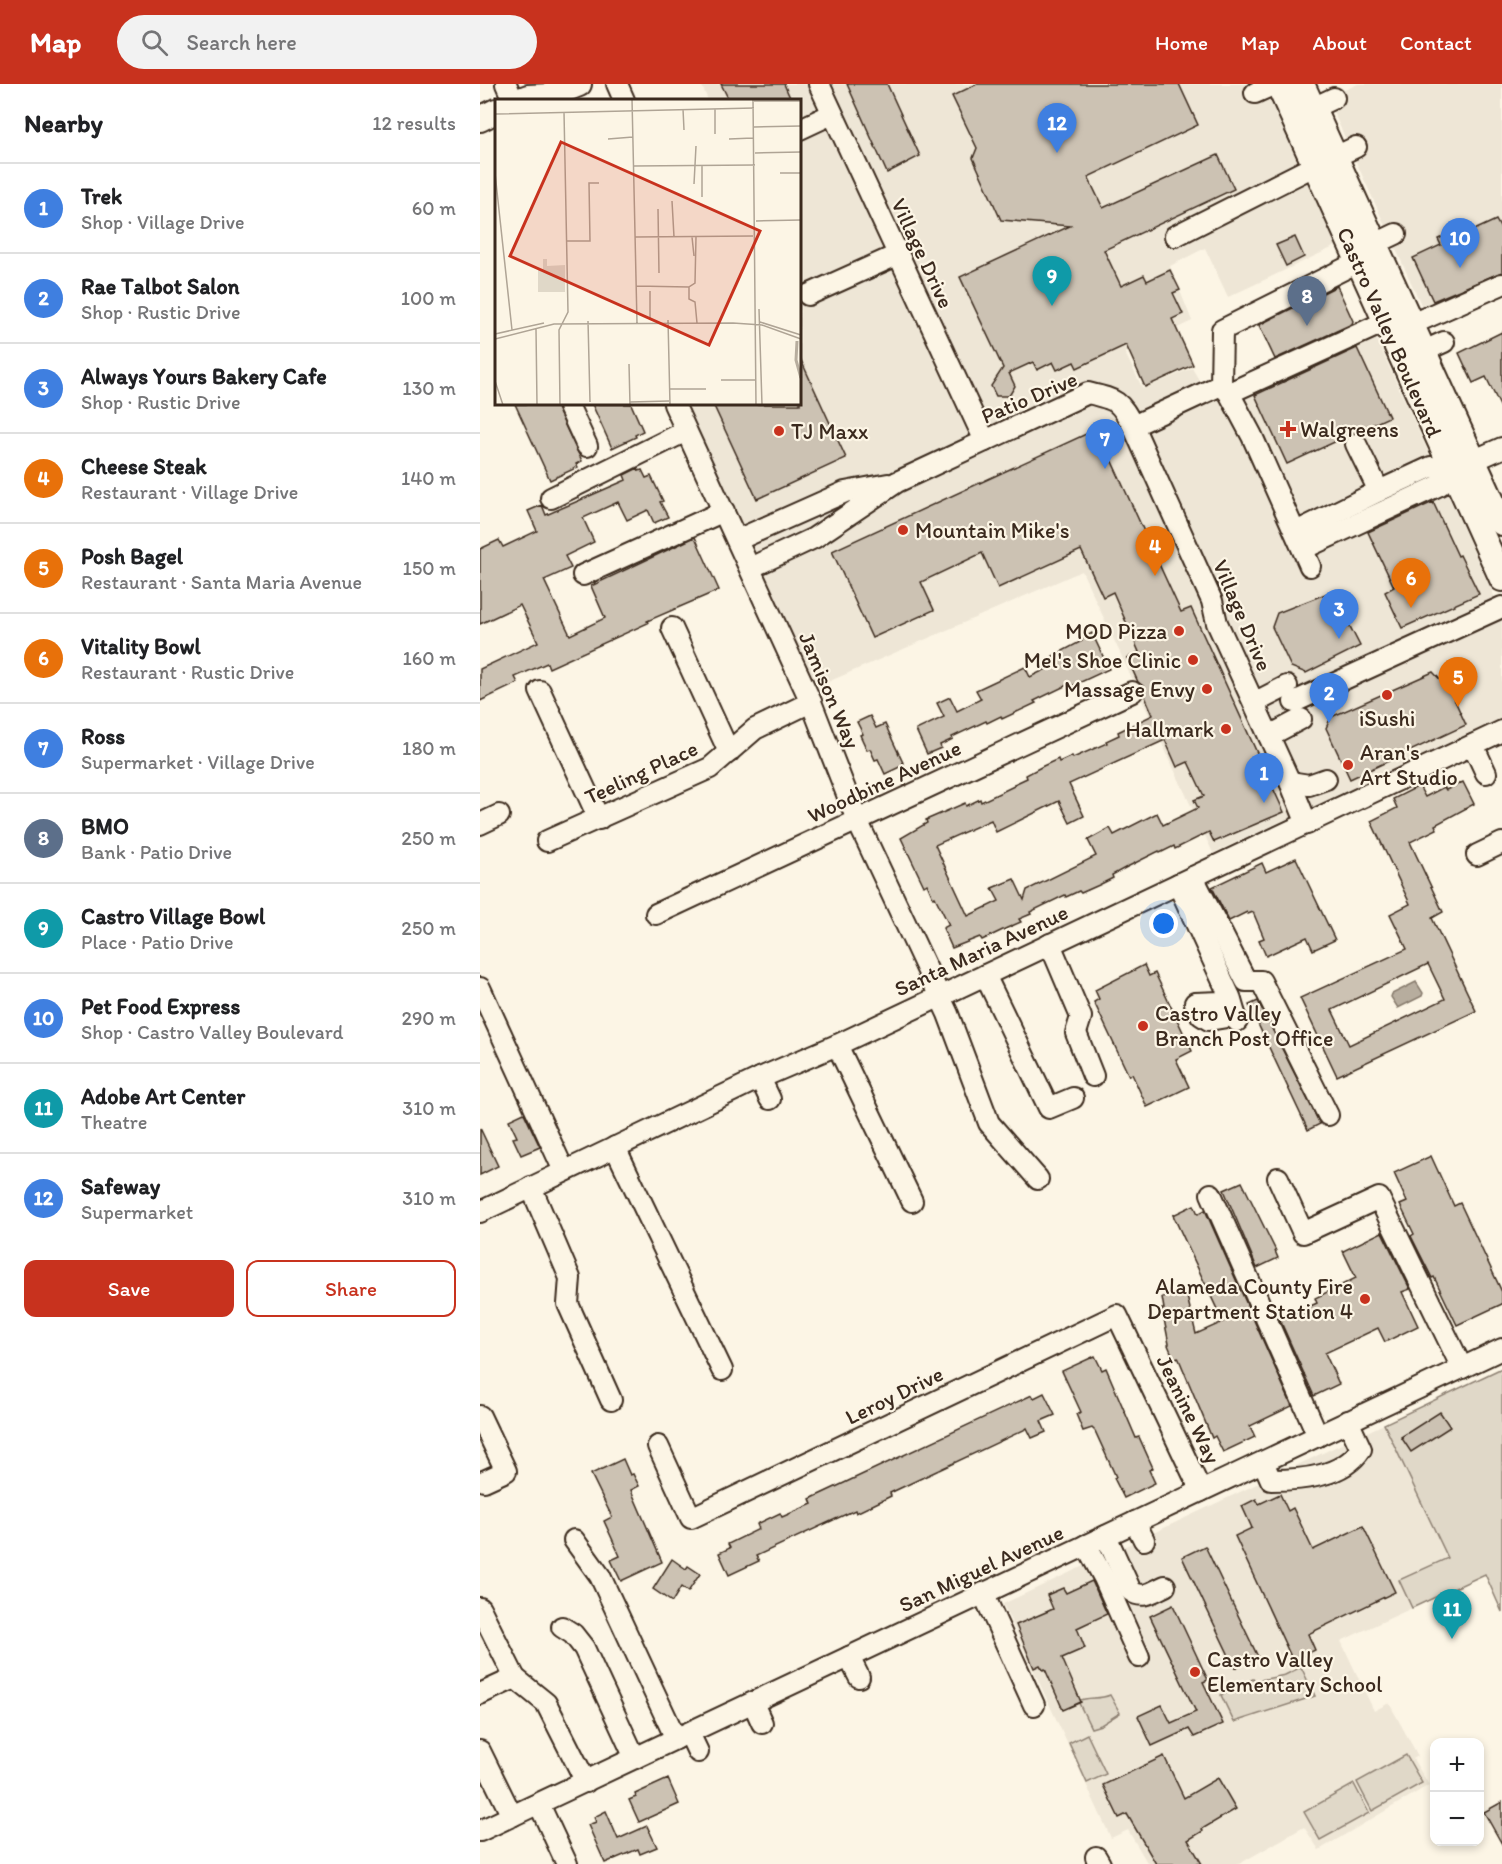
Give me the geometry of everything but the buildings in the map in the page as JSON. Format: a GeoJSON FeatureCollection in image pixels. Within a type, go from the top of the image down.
{"type":"FeatureCollection","features":[{"type":"Feature","properties":{"kind":"main road"},"geometry":{"type":"LineString","coordinates":[[526,96],[549,96],[579,84]]}},
{"type":"Feature","properties":{"kind":"main road","name":"Castro Valley Boulevard"},"geometry":{"type":"LineString","coordinates":[[1276,84],[1335,157],[1386,239],[1412,324],[1434,346],[1463,466],[1502,579]]}},
{"type":"Feature","properties":{"kind":"main road","name":"Castro Valley Boulevard"},"geometry":{"type":"LineString","coordinates":[[1302,84],[1324,103],[1358,262],[1385,322],[1463,466],[1502,523]]}},
{"type":"Feature","properties":{"kind":"main road"},"geometry":{"type":"LineString","coordinates":[[480,119],[495,112]]}},
{"type":"Feature","properties":{"kind":"street"},"geometry":{"type":"LineString","coordinates":[[506,84],[526,96]]}},
{"type":"Feature","properties":{"kind":"street"},"geometry":{"type":"LineString","coordinates":[[616,84],[624,99]]}},
{"type":"Feature","properties":{"kind":"street","name":"Village Drive"},"geometry":{"type":"LineString","coordinates":[[819,84],[985,441]]}},
{"type":"Feature","properties":{"kind":"street"},"geometry":{"type":"LineString","coordinates":[[1255,93],[1276,84]]}},
{"type":"Feature","properties":{"kind":"street"},"geometry":{"type":"LineString","coordinates":[[801,129],[832,114]]}},
{"type":"Feature","properties":{"kind":"street"},"geometry":{"type":"LineString","coordinates":[[1174,236],[1335,157]]}},
{"type":"Feature","properties":{"kind":"street"},"geometry":{"type":"LineString","coordinates":[[1303,549],[1252,436],[1225,389],[1222,330],[1358,262],[1386,239]]}},
{"type":"Feature","properties":{"kind":"street"},"geometry":{"type":"LineString","coordinates":[[808,295],[897,255]]}},
{"type":"Feature","properties":{"kind":"street"},"geometry":{"type":"LineString","coordinates":[[1412,324],[1502,284]]}},
{"type":"Feature","properties":{"kind":"street"},"geometry":{"type":"LineString","coordinates":[[1133,426],[1385,322]]}},
{"type":"Feature","properties":{"kind":"street","name":"Patio Drive"},"geometry":{"type":"LineString","coordinates":[[750,568],[814,538],[897,482],[1088,393],[1113,399],[1125,411],[1133,426]]}},
{"type":"Feature","properties":{"kind":"street"},"geometry":{"type":"LineString","coordinates":[[570,405],[587,446]]}},
{"type":"Feature","properties":{"kind":"street","name":"Jamison Way"},"geometry":{"type":"LineString","coordinates":[[674,405],[811,702],[857,820],[948,1014],[989,1123],[1038,1179]]}},
{"type":"Feature","properties":{"kind":"street","name":"Village Drive"},"geometry":{"type":"LineString","coordinates":[[1133,426],[1210,596],[1217,623],[1290,782],[1314,827]]}},
{"type":"Feature","properties":{"kind":"street"},"geometry":{"type":"LineString","coordinates":[[550,498],[686,430]]}},
{"type":"Feature","properties":{"kind":"street"},"geometry":{"type":"LineString","coordinates":[[1356,444],[1379,491]]}},
{"type":"Feature","properties":{"kind":"street"},"geometry":{"type":"LineString","coordinates":[[1303,549],[1440,485],[1463,466],[1502,448]]}},
{"type":"Feature","properties":{"kind":"street"},"geometry":{"type":"LineString","coordinates":[[1303,549],[1379,491],[1431,467],[1463,466]]}},
{"type":"Feature","properties":{"kind":"street","name":"Patio Drive"},"geometry":{"type":"LineString","coordinates":[[737,540],[845,492],[897,482]]}},
{"type":"Feature","properties":{"kind":"street"},"geometry":{"type":"LineString","coordinates":[[583,575],[724,511]]}},
{"type":"Feature","properties":{"kind":"street"},"geometry":{"type":"LineString","coordinates":[[1254,703],[1294,702],[1502,607]]}},
{"type":"Feature","properties":{"kind":"street"},"geometry":{"type":"LineString","coordinates":[[672,628],[729,752]]}},
{"type":"Feature","properties":{"kind":"street"},"geometry":{"type":"LineString","coordinates":[[540,691],[599,819]]}},
{"type":"Feature","properties":{"kind":"street","name":"Woodbine Avenue"},"geometry":{"type":"LineString","coordinates":[[656,914],[1132,692]]}},
{"type":"Feature","properties":{"kind":"street","name":"Teeling Place"},"geometry":{"type":"LineString","coordinates":[[547,841],[710,768],[755,729],[811,702]]}},
{"type":"Feature","properties":{"kind":"street"},"geometry":{"type":"LineString","coordinates":[[1269,736],[1294,702]]}},
{"type":"Feature","properties":{"kind":"street","name":"Santa Maria Avenue"},"geometry":{"type":"LineString","coordinates":[[480,1212],[760,1078],[837,1045],[1050,944],[1073,943],[1163,901],[1209,859],[1314,827],[1502,731]]}},
{"type":"Feature","properties":{"kind":"street"},"geometry":{"type":"LineString","coordinates":[[1473,745],[1486,773]]}},
{"type":"Feature","properties":{"kind":"street"},"geometry":{"type":"LineString","coordinates":[[1290,782],[1309,785],[1328,783],[1349,809]]}},
{"type":"Feature","properties":{"kind":"street"},"geometry":{"type":"LineString","coordinates":[[480,824],[499,815]]}},
{"type":"Feature","properties":{"kind":"street"},"geometry":{"type":"LineString","coordinates":[[1477,855],[1502,843]]}},
{"type":"Feature","properties":{"kind":"street"},"geometry":{"type":"LineString","coordinates":[[1186,880],[1234,1011],[1227,1017],[1209,1020],[1198,1009]]}},
{"type":"Feature","properties":{"kind":"street"},"geometry":{"type":"LineString","coordinates":[[1186,880],[1246,981],[1261,981],[1328,1115]]}},
{"type":"Feature","properties":{"kind":"street"},"geometry":{"type":"LineString","coordinates":[[1050,944],[1081,1017],[1076,1033],[1093,1076]]}},
{"type":"Feature","properties":{"kind":"street"},"geometry":{"type":"LineString","coordinates":[[985,975],[1049,1108],[1073,1098]]}},
{"type":"Feature","properties":{"kind":"street"},"geometry":{"type":"LineString","coordinates":[[480,988],[485,1013],[564,1171]]}},
{"type":"Feature","properties":{"kind":"street"},"geometry":{"type":"LineString","coordinates":[[837,1045],[912,1201]]}},
{"type":"Feature","properties":{"kind":"street"},"geometry":{"type":"LineString","coordinates":[[760,1078],[770,1099]]}},
{"type":"Feature","properties":{"kind":"street"},"geometry":{"type":"LineString","coordinates":[[615,1147],[722,1370]]}},
{"type":"Feature","properties":{"kind":"street"},"geometry":{"type":"LineString","coordinates":[[1278,1178],[1303,1233],[1378,1198],[1462,1368]]}},
{"type":"Feature","properties":{"kind":"street"},"geometry":{"type":"LineString","coordinates":[[531,1187],[570,1278],[568,1304],[611,1400]]}},
{"type":"Feature","properties":{"kind":"street"},"geometry":{"type":"LineString","coordinates":[[1211,1194],[1317,1436]]}},
{"type":"Feature","properties":{"kind":"street","name":"Jeanine Way"},"geometry":{"type":"LineString","coordinates":[[1117,1315],[1201,1491]]}},
{"type":"Feature","properties":{"kind":"street","name":"Leroy Drive"},"geometry":{"type":"LineString","coordinates":[[658,1446],[691,1518],[1117,1315]]}},
{"type":"Feature","properties":{"kind":"street","name":"San Miguel Avenue"},"geometry":{"type":"LineString","coordinates":[[480,1832],[1502,1349]]}},
{"type":"Feature","properties":{"kind":"street"},"geometry":{"type":"LineString","coordinates":[[480,1416],[506,1471],[484,1482]]}},
{"type":"Feature","properties":{"kind":"street"},"geometry":{"type":"LineString","coordinates":[[1263,1462],[1271,1480],[1305,1479],[1341,1466],[1358,1454],[1361,1449],[1348,1421]]}},
{"type":"Feature","properties":{"kind":"street"},"geometry":{"type":"LineString","coordinates":[[1136,1522],[1144,1540]]}},
{"type":"Feature","properties":{"kind":"street"},"geometry":{"type":"LineString","coordinates":[[1106,1536],[1131,1591],[1145,1595],[1165,1586]]}},
{"type":"Feature","properties":{"kind":"street"},"geometry":{"type":"LineString","coordinates":[[574,1540],[600,1576],[683,1736],[698,1752]]}},
{"type":"Feature","properties":{"kind":"street"},"geometry":{"type":"LineString","coordinates":[[1086,1545],[1104,1578],[1139,1657]]}},
{"type":"Feature","properties":{"kind":"street"},"geometry":{"type":"LineString","coordinates":[[983,1593],[1034,1704]]}},
{"type":"Feature","properties":{"kind":"street"},"geometry":{"type":"LineString","coordinates":[[480,1608],[514,1678],[546,1703],[585,1782]]}},
{"type":"Feature","properties":{"kind":"street"},"geometry":{"type":"LineString","coordinates":[[562,1627],[573,1634],[584,1648],[635,1758]]}},
{"type":"Feature","properties":{"kind":"street"},"geometry":{"type":"LineString","coordinates":[[849,1657],[859,1677]]}},
{"type":"Feature","properties":{"kind":"street"},"geometry":{"type":"LineString","coordinates":[[480,1695],[514,1678]]}},
{"type":"Feature","properties":{"kind":"street"},"geometry":{"type":"LineString","coordinates":[[753,1703],[762,1723]]}},
{"type":"Feature","properties":{"kind":"street"},"geometry":{"type":"LineString","coordinates":[[480,1751],[512,1816]]}},
{"type":"Feature","properties":{"kind":"street"},"geometry":{"type":"LineString","coordinates":[[539,1804],[567,1864]]}},
{"type":"Feature","properties":{"kind":"shaded area"},"geometry":{"type":"Polygon","coordinates":[[[701,84],[1264,84],[1338,245],[1228,297],[1205,248],[1170,266],[1192,321],[1125,353],[1143,389],[1192,368],[1211,401],[1375,336],[1502,613],[1502,719],[1213,853],[1082,571],[814,688],[685,405],[801,405],[801,99],[708,99],[701,84]]]}},
{"type":"Feature","properties":{"kind":"shaded area"},"geometry":{"type":"Polygon","coordinates":[[[1358,84],[1502,84],[1502,288],[1429,322],[1327,98],[1358,84]]]}},
{"type":"Feature","properties":{"kind":"shaded area"},"geometry":{"type":"Polygon","coordinates":[[[1416,982],[1423,993],[1422,996],[1398,1008],[1391,997],[1392,994],[1416,982]]]}},
{"type":"Feature","properties":{"kind":"shaded area"},"geometry":{"type":"Polygon","coordinates":[[[1502,1368],[1502,1612],[1485,1574],[1412,1608],[1399,1580],[1448,1558],[1384,1424],[1502,1368]]]}},
{"type":"Feature","properties":{"kind":"shaded area","name":"Castro Valley Elementary School"},"geometry":{"type":"Polygon","coordinates":[[[1384,1424],[1447,1558],[1399,1580],[1412,1608],[1341,1641],[1374,1711],[1389,1703],[1418,1756],[1413,1759],[1429,1785],[1319,1850],[1304,1827],[1239,1864],[1148,1864],[1128,1830],[1111,1838],[1003,1604],[1384,1424]]]}},
{"type":"Feature","properties":{"kind":"shaded area"},"geometry":{"type":"Polygon","coordinates":[[[1301,1667],[1315,1696],[1234,1722],[1221,1695],[1253,1679],[1255,1681],[1285,1675],[1301,1667]]]}},
{"type":"Feature","properties":{"kind":"shaded area"},"geometry":{"type":"Polygon","coordinates":[[[1110,1695],[1120,1713],[1101,1725],[1091,1728],[1078,1701],[1110,1695]]]}},
{"type":"Feature","properties":{"kind":"shaded area"},"geometry":{"type":"Polygon","coordinates":[[[1087,1734],[1106,1774],[1087,1783],[1069,1743],[1087,1734]]]}},
{"type":"Feature","properties":{"kind":"shaded area"},"geometry":{"type":"Polygon","coordinates":[[[1406,1755],[1422,1783],[1372,1811],[1357,1782],[1406,1755]]]}},
{"type":"Feature","properties":{"kind":"shaded area"},"geometry":{"type":"Polygon","coordinates":[[[1354,1784],[1369,1813],[1320,1840],[1304,1812],[1354,1784]]]}},
{"type":"Feature","properties":{"kind":"place","name":"Safeway"},"geometry":{"type":"Point","coordinates":[1057,153]}},
{"type":"Feature","properties":{"kind":"place","name":"Pet Food Express"},"geometry":{"type":"Point","coordinates":[1460,268]}},
{"type":"Feature","properties":{"kind":"place","name":"Castro Village Bowl"},"geometry":{"type":"Point","coordinates":[1052,306]}},
{"type":"Feature","properties":{"kind":"place","name":"BMO"},"geometry":{"type":"Point","coordinates":[1307,326]}},
{"type":"Feature","properties":{"kind":"place","name":"Walgreens"},"geometry":{"type":"Point","coordinates":[1288,429]}},
{"type":"Feature","properties":{"kind":"place","name":"TJ Maxx"},"geometry":{"type":"Point","coordinates":[779,431]}},
{"type":"Feature","properties":{"kind":"place","name":"Ross"},"geometry":{"type":"Point","coordinates":[1105,469]}},
{"type":"Feature","properties":{"kind":"place","name":"Mountain Mike's"},"geometry":{"type":"Point","coordinates":[903,530]}},
{"type":"Feature","properties":{"kind":"place","name":"Cheese Steak"},"geometry":{"type":"Point","coordinates":[1155,576]}},
{"type":"Feature","properties":{"kind":"place","name":"Vitality Bowl"},"geometry":{"type":"Point","coordinates":[1411,608]}},
{"type":"Feature","properties":{"kind":"place","name":"MOD Pizza"},"geometry":{"type":"Point","coordinates":[1179,631]}},
{"type":"Feature","properties":{"kind":"place","name":"Always Yours Bakery Cafe"},"geometry":{"type":"Point","coordinates":[1339,639]}},
{"type":"Feature","properties":{"kind":"place","name":"Mel's Shoe Clinic"},"geometry":{"type":"Point","coordinates":[1193,660]}},
{"type":"Feature","properties":{"kind":"place","name":"Massage Envy"},"geometry":{"type":"Point","coordinates":[1207,689]}},
{"type":"Feature","properties":{"kind":"place","name":"iSushi"},"geometry":{"type":"Point","coordinates":[1387,695]}},
{"type":"Feature","properties":{"kind":"place","name":"Posh Bagel"},"geometry":{"type":"Point","coordinates":[1458,707]}},
{"type":"Feature","properties":{"kind":"place","name":"Rae Talbot Salon"},"geometry":{"type":"Point","coordinates":[1329,723]}},
{"type":"Feature","properties":{"kind":"place","name":"Hallmark"},"geometry":{"type":"Point","coordinates":[1226,729]}},
{"type":"Feature","properties":{"kind":"place","name":"Aran's Art Studio"},"geometry":{"type":"Point","coordinates":[1348,765]}},
{"type":"Feature","properties":{"kind":"place","name":"Trek"},"geometry":{"type":"Point","coordinates":[1264,803]}},
{"type":"Feature","properties":{"kind":"place","name":"Castro Valley Branch Post Office"},"geometry":{"type":"Point","coordinates":[1143,1026]}},
{"type":"Feature","properties":{"kind":"place","name":"Alameda County Fire Department Station 4"},"geometry":{"type":"Point","coordinates":[1365,1299]}},
{"type":"Feature","properties":{"kind":"place","name":"Adobe Art Center"},"geometry":{"type":"Point","coordinates":[1452,1639]}},
{"type":"Feature","properties":{"kind":"place","name":"Castro Valley Elementary School"},"geometry":{"type":"Point","coordinates":[1195,1672]}}]}
